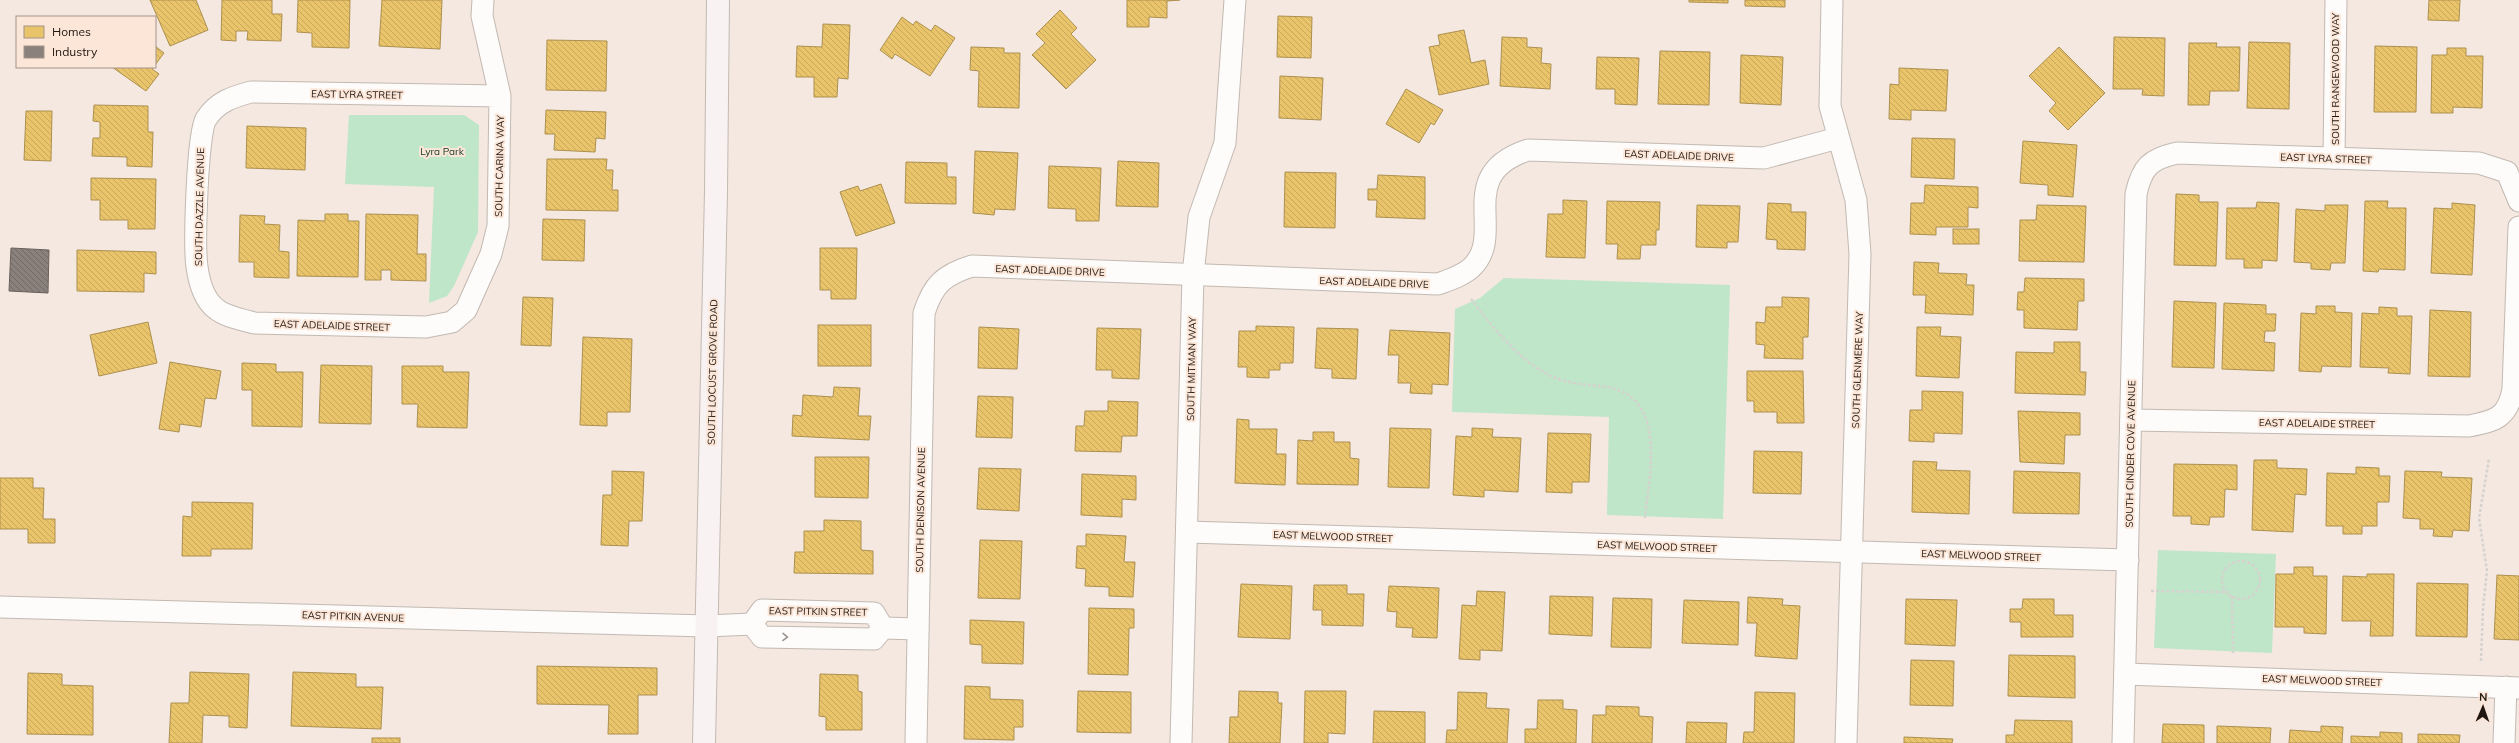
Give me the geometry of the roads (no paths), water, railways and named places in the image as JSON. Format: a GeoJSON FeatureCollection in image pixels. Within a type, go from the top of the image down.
{"type":"FeatureCollection","features":[{"type":"Feature","properties":{"kind":"main road","name":"SOUTH LOCUST GROVE ROAD"},"geometry":{"type":"LineString","coordinates":[[704,743],[716,191],[718,0]]}},
{"type":"Feature","properties":{"kind":"street","name":"SOUTH CARINA WAY"},"geometry":{"type":"LineString","coordinates":[[452,322],[466,310],[491,254],[498,226],[500,96],[482,16],[483,0]]}},
{"type":"Feature","properties":{"kind":"street","name":"SOUTH MITMAN WAY"},"geometry":{"type":"LineString","coordinates":[[1181,743],[1193,275],[1199,217],[1225,143],[1235,0]]}},
{"type":"Feature","properties":{"kind":"street","name":"SOUTH GLENMERE WAY"},"geometry":{"type":"LineString","coordinates":[[1832,0],[1830,106],[1856,200],[1860,254],[1846,743]]}},
{"type":"Feature","properties":{"kind":"street","name":"SOUTH RANGEWOOD WAY"},"geometry":{"type":"LineString","coordinates":[[2334,158],[2336,0]]}},
{"type":"Feature","properties":{"kind":"street","name":"EAST LYRA STREET"},"geometry":{"type":"LineString","coordinates":[[216,106],[232,97],[251,92],[500,96]]}},
{"type":"Feature","properties":{"kind":"street","name":"SOUTH DAZZLE AVENUE"},"geometry":{"type":"LineString","coordinates":[[214,308],[203,292],[197,266],[199,141],[205,121],[216,106]]}},
{"type":"Feature","properties":{"kind":"street","name":"EAST ADELAIDE DRIVE"},"geometry":{"type":"LineString","coordinates":[[940,282],[954,272],[972,266],[1438,284],[1457,277],[1472,267],[1480,253],[1484,236],[1486,193],[1489,179],[1497,166],[1511,155],[1528,150],[1764,158],[1838,138]]}},
{"type":"Feature","properties":{"kind":"street","name":"EAST LYRA STREET"},"geometry":{"type":"LineString","coordinates":[[2146,166],[2161,157],[2177,153],[2479,162],[2507,172],[2519,201]]}},
{"type":"Feature","properties":{"kind":"street","name":"SOUTH CINDER COVE AVENUE"},"geometry":{"type":"LineString","coordinates":[[2123,743],[2136,194],[2139,179],[2146,166]]}},
{"type":"Feature","properties":{"kind":"street","name":"EAST ADELAIDE STREET"},"geometry":{"type":"LineString","coordinates":[[2131,420],[2469,426],[2490,422],[2502,415],[2511,403],[2513,389],[2519,227]]}},
{"type":"Feature","properties":{"kind":"street","name":"SOUTH DENISON AVENUE"},"geometry":{"type":"LineString","coordinates":[[916,743],[924,313],[929,296],[940,282]]}},
{"type":"Feature","properties":{"kind":"street","name":"EAST ADELAIDE STREET"},"geometry":{"type":"LineString","coordinates":[[214,308],[230,317],[254,323],[426,327],[452,322]]}},
{"type":"Feature","properties":{"kind":"street","name":"EAST MELWOOD STREET"},"geometry":{"type":"LineString","coordinates":[[1187,532],[2128,560]]}},
{"type":"Feature","properties":{"kind":"street","name":"EAST PITKIN AVENUE"},"geometry":{"type":"LineString","coordinates":[[0,607],[707,626]]}},
{"type":"Feature","properties":{"kind":"street","name":"EAST PITKIN STREET"},"geometry":{"type":"LineString","coordinates":[[707,626],[752,624],[762,610],[874,612],[883,628],[918,629]]}},
{"type":"Feature","properties":{"kind":"street","name":"EAST MELWOOD STREET"},"geometry":{"type":"LineString","coordinates":[[2125,674],[2512,688]]}},
{"type":"Feature","properties":{"kind":"street"},"geometry":{"type":"LineString","coordinates":[[2504,743],[2512,688]]}},
{"type":"Feature","properties":{"kind":"park label","name":"Lyra Park"},"geometry":{"type":"Point","coordinates":[442,151]}}]}
